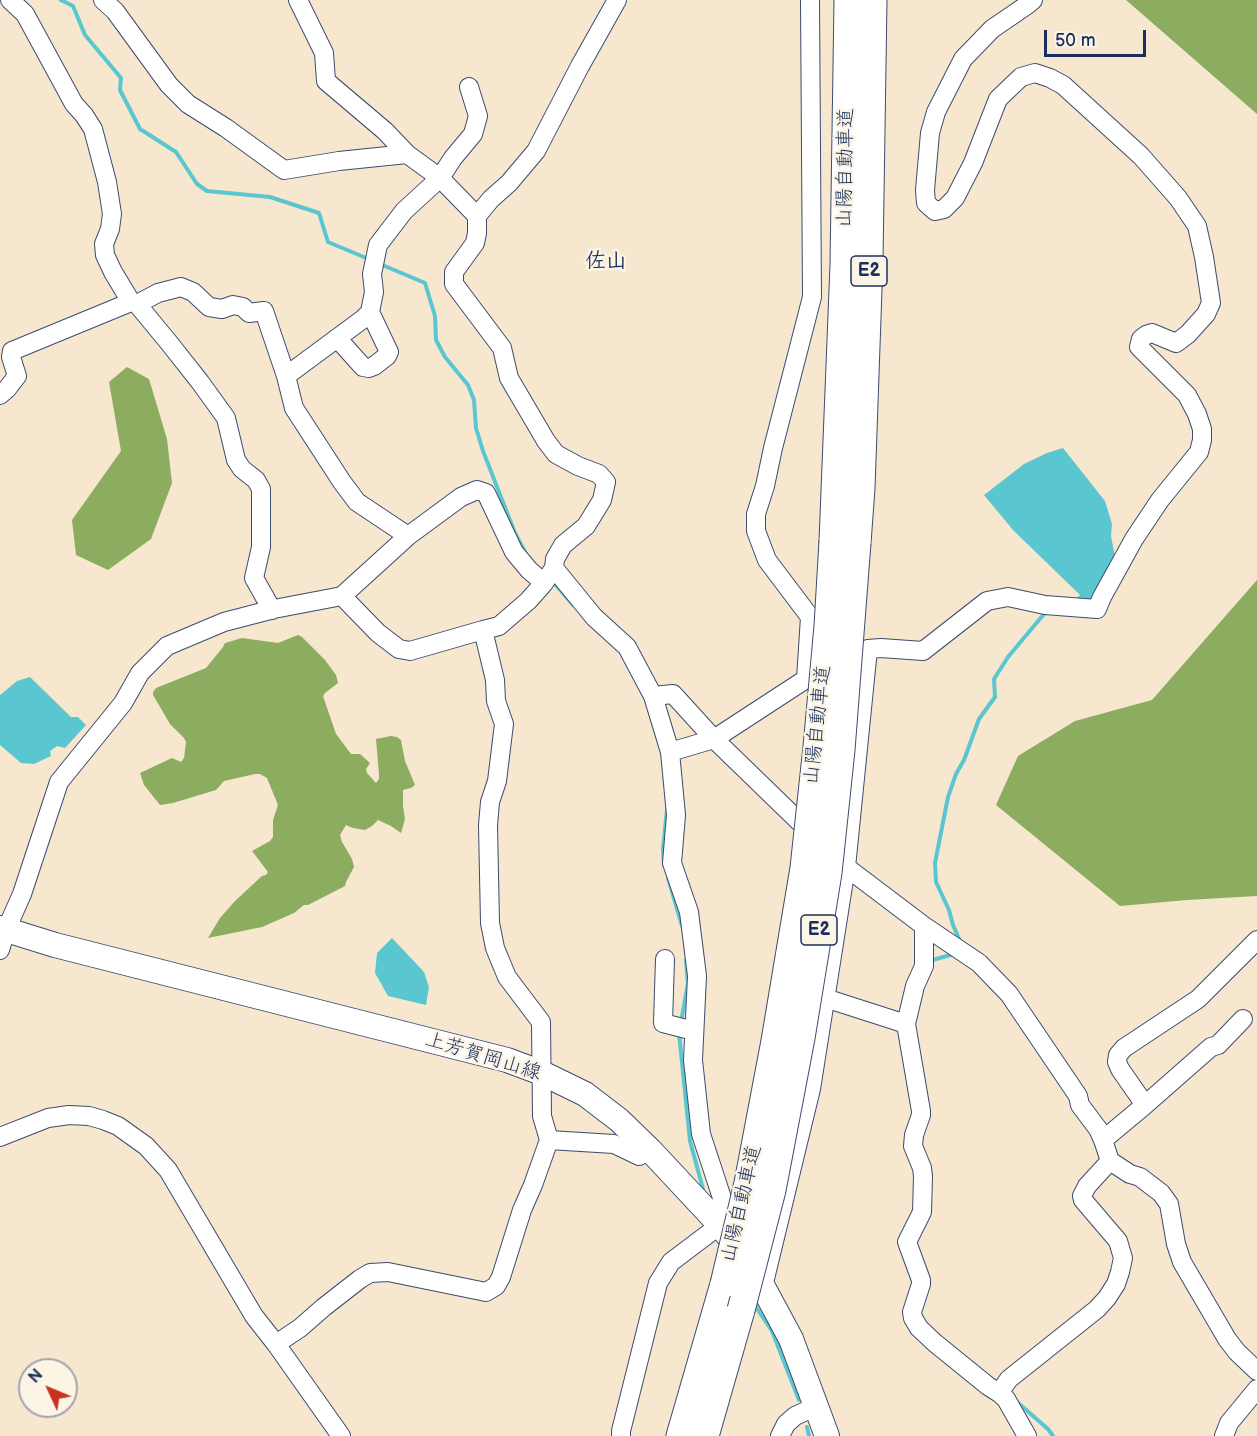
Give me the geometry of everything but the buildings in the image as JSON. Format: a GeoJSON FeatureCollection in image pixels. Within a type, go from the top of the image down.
{"type":"FeatureCollection","features":[{"type":"Feature","properties":{"kind":"highway","name":"山陽自動車道"},"geometry":{"type":"LineString","coordinates":[[699,1435],[741,1310],[772,1190],[801,1038],[828,873],[841,750],[845,542],[844,265],[848,0]]}},
{"type":"Feature","properties":{"kind":"highway","name":"山陽自動車道"},"geometry":{"type":"LineString","coordinates":[[699,1435],[724,1284],[748,1183],[775,1041],[804,867],[828,626],[845,542],[861,488],[869,261],[873,0]]}},
{"type":"Feature","properties":{"kind":"main road","name":"上芳賀岡山線"},"geometry":{"type":"LineString","coordinates":[[2,936],[101,957],[507,1060],[542,1073],[585,1094],[619,1120],[650,1150],[720,1225],[742,1254],[791,1339],[827,1436]]}},
{"type":"Feature","properties":{"kind":"street"},"geometry":{"type":"LineString","coordinates":[[10,0],[27,7],[74,104],[93,129],[107,182],[112,214],[110,229],[104,244],[105,255],[134,303],[200,382],[226,418],[236,460],[242,469],[256,480],[261,489],[261,547],[254,578],[272,610]]}},
{"type":"Feature","properties":{"kind":"street"},"geometry":{"type":"LineString","coordinates":[[103,0],[114,11],[169,85],[188,104],[284,170],[339,160],[407,154]]}},
{"type":"Feature","properties":{"kind":"street"},"geometry":{"type":"LineString","coordinates":[[298,0],[324,53],[326,81],[385,131],[407,154],[440,178],[477,216]]}},
{"type":"Feature","properties":{"kind":"street"},"geometry":{"type":"LineString","coordinates":[[342,596],[378,633],[399,649],[410,651],[499,626],[528,601],[549,575],[563,545],[586,526],[602,500],[606,482],[599,474],[556,454],[546,441],[508,378],[502,348],[454,284],[454,272],[475,243],[477,216],[536,151],[617,0]]}},
{"type":"Feature","properties":{"kind":"street"},"geometry":{"type":"LineString","coordinates":[[806,679],[810,617],[767,560],[756,531],[756,514],[812,297],[810,0]]}},
{"type":"Feature","properties":{"kind":"street"},"geometry":{"type":"LineString","coordinates":[[670,752],[714,739],[806,679],[868,649],[923,651],[987,601],[1008,597],[1046,605],[1097,609],[1134,540],[1160,500],[1199,452],[1202,429],[1187,395],[1138,347],[1141,339],[1152,333],[1176,343],[1188,334],[1206,314],[1211,303],[1204,257],[1197,226],[1178,198],[1141,156],[1063,85],[1035,73],[1021,77],[998,99],[973,164],[955,198],[944,209],[935,210],[926,203],[930,133],[936,112],[963,58],[992,28],[1033,0]]}},
{"type":"Feature","properties":{"kind":"street"},"geometry":{"type":"LineString","coordinates":[[286,376],[370,312],[374,292],[372,274],[378,245],[404,211],[440,178],[473,134],[478,116],[469,87]]}},
{"type":"Feature","properties":{"kind":"street"},"geometry":{"type":"LineString","coordinates":[[0,395],[8,389],[17,376],[11,357],[12,351],[158,293],[182,286],[193,292],[209,307],[222,309],[233,305],[243,307],[249,313],[264,311],[286,376],[294,408],[357,502],[408,536]]}},
{"type":"Feature","properties":{"kind":"street"},"geometry":{"type":"LineString","coordinates":[[337,338],[363,367],[374,366],[387,356],[388,352],[370,312]]}},
{"type":"Feature","properties":{"kind":"street"},"geometry":{"type":"LineString","coordinates":[[2,936],[22,894],[59,782],[123,703],[140,673],[167,645],[224,622],[342,596],[408,536],[461,497],[477,490],[486,493],[514,552],[530,570],[549,575],[627,647],[653,696],[670,752],[676,815],[672,863],[689,912],[697,976],[693,1060],[701,1134],[722,1198],[720,1225],[671,1262],[662,1275],[655,1294],[621,1436]]}},
{"type":"Feature","properties":{"kind":"street"},"geometry":{"type":"LineString","coordinates":[[276,1344],[370,1273],[388,1272],[486,1292],[496,1287],[549,1140],[542,1116],[541,1022],[507,977],[495,948],[490,923],[488,825],[490,802],[497,781],[504,724],[496,701],[495,680],[483,630]]}},
{"type":"Feature","properties":{"kind":"street"},"geometry":{"type":"LineString","coordinates":[[763,1287],[810,1089],[825,998],[846,867],[868,649]]}},
{"type":"Feature","properties":{"kind":"street"},"geometry":{"type":"LineString","coordinates":[[653,696],[673,694],[714,739],[846,867],[924,926],[979,963],[1009,994],[1078,1096],[1080,1105],[1098,1129],[1140,1178],[1161,1193],[1168,1204],[1182,1262],[1227,1339],[1257,1371]]}},
{"type":"Feature","properties":{"kind":"street"},"geometry":{"type":"LineString","coordinates":[[924,926],[924,963],[903,1023],[921,1111],[913,1146],[922,1168],[922,1212],[907,1242],[921,1280],[912,1312],[913,1318],[919,1328],[935,1343],[1006,1399],[1028,1436]]}},
{"type":"Feature","properties":{"kind":"street"},"geometry":{"type":"LineString","coordinates":[[1145,1105],[1120,1069],[1117,1062],[1118,1055],[1124,1048],[1198,999],[1257,940]]}},
{"type":"Feature","properties":{"kind":"street"},"geometry":{"type":"LineString","coordinates":[[665,959],[663,1023],[694,1031]]}},
{"type":"Feature","properties":{"kind":"street"},"geometry":{"type":"LineString","coordinates":[[825,998],[903,1023]]}},
{"type":"Feature","properties":{"kind":"street"},"geometry":{"type":"LineString","coordinates":[[1106,1138],[1211,1047],[1218,1045],[1243,1018]]}},
{"type":"Feature","properties":{"kind":"street"},"geometry":{"type":"LineString","coordinates":[[0,1137],[48,1118],[69,1115],[89,1116],[118,1126],[147,1146],[168,1170],[254,1316],[341,1436]]}},
{"type":"Feature","properties":{"kind":"street"},"geometry":{"type":"LineString","coordinates":[[1106,1138],[1110,1161],[1140,1178]]}},
{"type":"Feature","properties":{"kind":"street"},"geometry":{"type":"LineString","coordinates":[[549,1140],[614,1144],[639,1156],[650,1150]]}},
{"type":"Feature","properties":{"kind":"street"},"geometry":{"type":"LineString","coordinates":[[999,1393],[1009,1379],[1097,1309],[1116,1284],[1123,1258],[1120,1247],[1114,1235],[1082,1196],[1087,1186],[1110,1161]]}},
{"type":"Feature","properties":{"kind":"street"},"geometry":{"type":"LineString","coordinates":[[1224,1436],[1229,1423],[1257,1389]]}},
{"type":"Feature","properties":{"kind":"street"},"geometry":{"type":"LineString","coordinates":[[780,1436],[786,1424],[795,1416],[817,1406]]}},
{"type":"Feature","properties":{"kind":"green space"},"geometry":{"type":"Polygon","coordinates":[[[1126,0],[1257,0],[1257,114],[1126,0]]]}},
{"type":"Feature","properties":{"kind":"green space"},"geometry":{"type":"Polygon","coordinates":[[[127,367],[149,379],[167,439],[172,483],[151,539],[108,570],[76,555],[72,520],[121,451],[109,382],[127,367]]]}},
{"type":"Feature","properties":{"kind":"green space"},"geometry":{"type":"Polygon","coordinates":[[[1257,580],[1257,896],[1120,906],[996,805],[1018,756],[1075,721],[1152,700],[1257,580]]]}},
{"type":"Feature","properties":{"kind":"green space"},"geometry":{"type":"Polygon","coordinates":[[[298,635],[325,660],[336,675],[338,683],[323,696],[336,734],[351,754],[360,754],[370,763],[366,769],[367,773],[376,783],[379,774],[376,739],[391,736],[401,740],[405,761],[415,785],[403,790],[405,819],[401,833],[378,820],[365,830],[346,825],[340,835],[354,867],[345,886],[262,927],[208,938],[220,918],[235,901],[268,872],[252,851],[273,837],[273,820],[278,805],[267,778],[255,774],[224,781],[216,790],[160,805],[144,785],[140,773],[172,758],[181,762],[184,758],[186,742],[170,724],[153,692],[156,688],[206,668],[225,643],[242,638],[278,643],[298,635]]]}},
{"type":"Feature","properties":{"kind":"water"},"geometry":{"type":"Polygon","coordinates":[[[1063,448],[1105,501],[1112,524],[1111,536],[1115,557],[1089,602],[1076,599],[1080,595],[1013,530],[984,495],[1024,464],[1063,448]]]}},
{"type":"Feature","properties":{"kind":"water"},"geometry":{"type":"Polygon","coordinates":[[[30,677],[71,717],[78,717],[86,725],[65,748],[57,746],[50,751],[51,756],[34,764],[21,763],[0,745],[0,695],[17,681],[30,677]]]}},
{"type":"Feature","properties":{"kind":"water"},"geometry":{"type":"Polygon","coordinates":[[[392,938],[424,972],[429,987],[426,1005],[388,996],[375,973],[377,953],[392,938]]]}},
{"type":"Feature","properties":{"kind":"waterway"},"geometry":{"type":"LineString","coordinates":[[61,0],[73,6],[85,35],[121,78],[120,90],[140,129],[176,152],[197,184],[207,191],[270,197],[319,213],[328,242],[371,260]]}},
{"type":"Feature","properties":{"kind":"waterway"},"geometry":{"type":"LineString","coordinates":[[380,264],[425,283],[435,316],[436,340],[445,357],[468,385],[474,400],[476,428],[483,451],[515,533],[525,552]]}},
{"type":"Feature","properties":{"kind":"waterway"},"geometry":{"type":"LineString","coordinates":[[556,585],[573,605]]}},
{"type":"Feature","properties":{"kind":"waterway"},"geometry":{"type":"LineString","coordinates":[[960,941],[936,882],[935,863],[948,797],[979,719],[995,697],[994,679],[1008,657],[1044,614]]}},
{"type":"Feature","properties":{"kind":"waterway"},"geometry":{"type":"LineString","coordinates":[[664,865],[663,849],[667,810]]}},
{"type":"Feature","properties":{"kind":"waterway"},"geometry":{"type":"LineString","coordinates":[[668,878],[682,926]]}},
{"type":"Feature","properties":{"kind":"waterway"},"geometry":{"type":"LineString","coordinates":[[929,961],[954,954]]}},
{"type":"Feature","properties":{"kind":"waterway"},"geometry":{"type":"LineString","coordinates":[[681,1022],[688,983],[686,960]]}},
{"type":"Feature","properties":{"kind":"waterway"},"geometry":{"type":"LineString","coordinates":[[679,1033],[690,1141],[703,1189]]}},
{"type":"Feature","properties":{"kind":"waterway"},"geometry":{"type":"LineString","coordinates":[[756,1307],[772,1331],[799,1400]]}},
{"type":"Feature","properties":{"kind":"waterway"},"geometry":{"type":"LineString","coordinates":[[1017,1402],[1053,1436]]}},
{"type":"Feature","properties":{"kind":"waterway"},"geometry":{"type":"LineString","coordinates":[[807,1427],[809,1436]]}},
{"type":"Feature","properties":{"kind":"district","name":"佐山"},"geometry":{"type":"Point","coordinates":[606,262]}}]}
